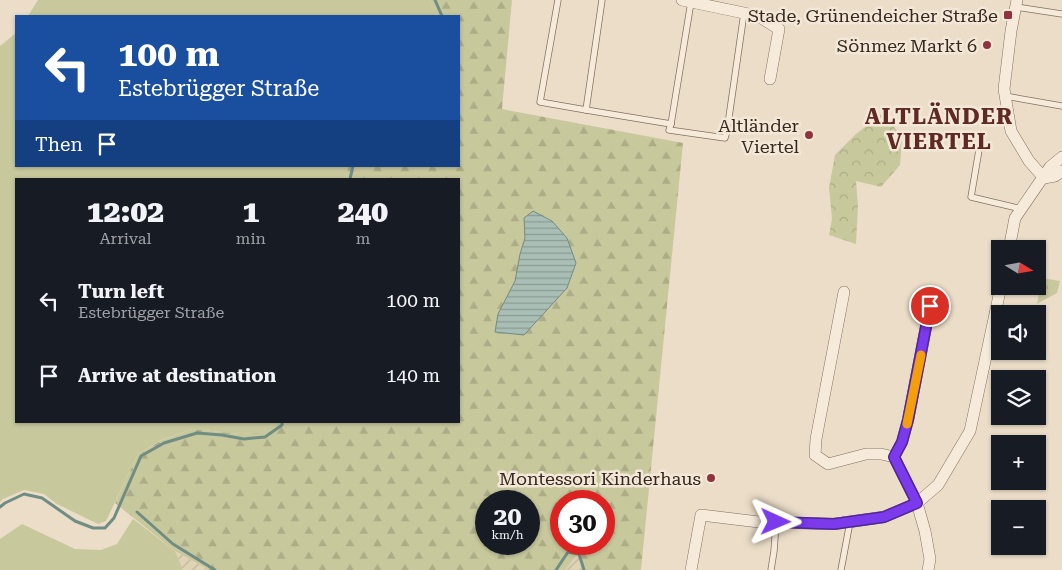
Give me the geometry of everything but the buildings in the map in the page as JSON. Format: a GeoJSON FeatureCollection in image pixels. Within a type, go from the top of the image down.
{"type":"FeatureCollection","features":[{"type":"Feature","properties":{"kind":"street"},"geometry":{"type":"LineString","coordinates":[[686,1],[758,16],[779,29],[770,79]]}},
{"type":"Feature","properties":{"kind":"street"},"geometry":{"type":"LineString","coordinates":[[1016,3],[1004,89],[1005,96],[1011,131],[1028,161],[1044,178]]}},
{"type":"Feature","properties":{"kind":"street"},"geometry":{"type":"LineString","coordinates":[[1011,240],[1016,218],[1050,167],[1062,158]]}},
{"type":"Feature","properties":{"kind":"street"},"geometry":{"type":"LineString","coordinates":[[1044,178],[1055,176],[1062,171]]}},
{"type":"Feature","properties":{"kind":"street"},"geometry":{"type":"LineString","coordinates":[[844,292],[816,439],[815,455],[828,464],[866,454],[881,454],[894,457]]}},
{"type":"Feature","properties":{"kind":"street"},"geometry":{"type":"LineString","coordinates":[[691,570],[701,515],[759,522],[834,524],[850,522],[884,517],[917,503],[938,485],[970,431],[999,295]]}},
{"type":"Feature","properties":{"kind":"street"},"geometry":{"type":"LineString","coordinates":[[894,457],[902,442],[908,420],[930,306]]}},
{"type":"Feature","properties":{"kind":"street"},"geometry":{"type":"LineString","coordinates":[[894,457],[917,503],[930,560],[928,570]]}},
{"type":"Feature","properties":{"kind":"lane"},"geometry":{"type":"LineString","coordinates":[[558,0],[540,102],[671,124]]}},
{"type":"Feature","properties":{"kind":"lane"},"geometry":{"type":"LineString","coordinates":[[586,110],[602,0]]}},
{"type":"Feature","properties":{"kind":"lane"},"geometry":{"type":"LineString","coordinates":[[686,1],[669,130],[725,138],[744,13]]}},
{"type":"Feature","properties":{"kind":"lane"},"geometry":{"type":"LineString","coordinates":[[1016,3],[1062,14]]}},
{"type":"Feature","properties":{"kind":"lane"},"geometry":{"type":"LineString","coordinates":[[1005,96],[1062,106]]}},
{"type":"Feature","properties":{"kind":"lane"},"geometry":{"type":"LineString","coordinates":[[980,144],[971,197],[1022,209]]}},
{"type":"Feature","properties":{"kind":"lane"},"geometry":{"type":"LineString","coordinates":[[771,570],[776,522]]}},
{"type":"Feature","properties":{"kind":"lane"},"geometry":{"type":"LineString","coordinates":[[841,570],[850,522]]}},
{"type":"Feature","properties":{"kind":"shaded area"},"geometry":{"type":"Polygon","coordinates":[[[533,211],[552,221],[567,238],[576,263],[567,288],[524,335],[495,332],[498,314],[515,281],[525,238],[524,218],[533,211]]]}},
{"type":"Feature","properties":{"kind":"shaded area"},"geometry":{"type":"Polygon","coordinates":[[[175,551],[209,570],[183,570],[175,551]]]}},
{"type":"Feature","properties":{"kind":"shaded area"},"geometry":{"type":"Polygon","coordinates":[[[577,555],[580,555],[584,570],[565,570],[577,555]]]}},
{"type":"Feature","properties":{"kind":"green space"},"geometry":{"type":"Polygon","coordinates":[[[38,0],[429,0],[436,15],[29,15],[38,0]]]}},
{"type":"Feature","properties":{"kind":"green space"},"geometry":{"type":"Polygon","coordinates":[[[429,0],[512,0],[502,109],[683,143],[641,570],[584,570],[580,555],[615,555],[615,490],[550,490],[550,555],[577,555],[565,570],[209,570],[175,551],[115,503],[138,454],[162,440],[193,429],[240,434],[262,433],[274,423],[460,423],[460,178],[346,178],[348,167],[460,167],[460,15],[436,15],[429,0]]]}},
{"type":"Feature","properties":{"kind":"green space"},"geometry":{"type":"Polygon","coordinates":[[[15,34],[15,167],[348,167],[346,178],[15,178],[15,423],[274,423],[262,433],[240,434],[193,429],[161,440],[138,454],[106,521],[98,524],[57,504],[44,494],[24,490],[0,502],[0,46],[15,34]]]}},
{"type":"Feature","properties":{"kind":"green space"},"geometry":{"type":"Polygon","coordinates":[[[883,113],[902,137],[900,165],[881,187],[856,181],[858,206],[856,244],[829,235],[832,219],[829,188],[835,155],[856,134],[883,113]]]}},
{"type":"Feature","properties":{"kind":"green space"},"geometry":{"type":"Polygon","coordinates":[[[1046,279],[1060,281],[1057,293],[1037,304],[1039,295],[1046,295],[1046,279]]]}},
{"type":"Feature","properties":{"kind":"green space"},"geometry":{"type":"Polygon","coordinates":[[[133,519],[175,551],[183,570],[0,570],[0,539],[22,524],[75,549],[101,550],[117,544],[133,519]]]}},
{"type":"Feature","properties":{"kind":"waterway"},"geometry":{"type":"LineString","coordinates":[[435,0],[442,15]]}},
{"type":"Feature","properties":{"kind":"waterway"},"geometry":{"type":"LineString","coordinates":[[350,178],[353,167]]}},
{"type":"Feature","properties":{"kind":"waterway"},"geometry":{"type":"LineString","coordinates":[[0,507],[24,494],[42,498],[75,521],[93,528],[105,528],[114,518],[141,456],[164,443],[197,433],[244,439],[265,437],[282,425],[282,423]]}},
{"type":"Feature","properties":{"kind":"waterway"},"geometry":{"type":"LineString","coordinates":[[137,512],[173,544],[215,570]]}},
{"type":"Feature","properties":{"kind":"waterway"},"geometry":{"type":"LineString","coordinates":[[556,570],[568,552],[579,554],[584,570]]}},
{"type":"Feature","properties":{"kind":"slow traffic"},"geometry":{"type":"LineString","coordinates":[[907,424],[921,355]]}},
{"type":"Feature","properties":{"kind":"place","name":"Stade, Grünendeicher Straße"},"geometry":{"type":"Point","coordinates":[1008,15]}},
{"type":"Feature","properties":{"kind":"place","name":"Sönmez Markt 6"},"geometry":{"type":"Point","coordinates":[987,45]}},
{"type":"Feature","properties":{"kind":"place","name":"Altländer Viertel"},"geometry":{"type":"Point","coordinates":[809,135]}},
{"type":"Feature","properties":{"kind":"place","name":"Montessori Kinderhaus"},"geometry":{"type":"Point","coordinates":[711,478]}},
{"type":"Feature","properties":{"kind":"district","name":"ALTLÄNDER VIERTEL"},"geometry":{"type":"Point","coordinates":[939,128]}},
{"type":"Feature","properties":{"kind":"route"},"geometry":{"type":"LineString","coordinates":[[776,522],[834,524],[884,517],[917,503],[894,457],[902,442],[908,420],[930,306]]}}]}
